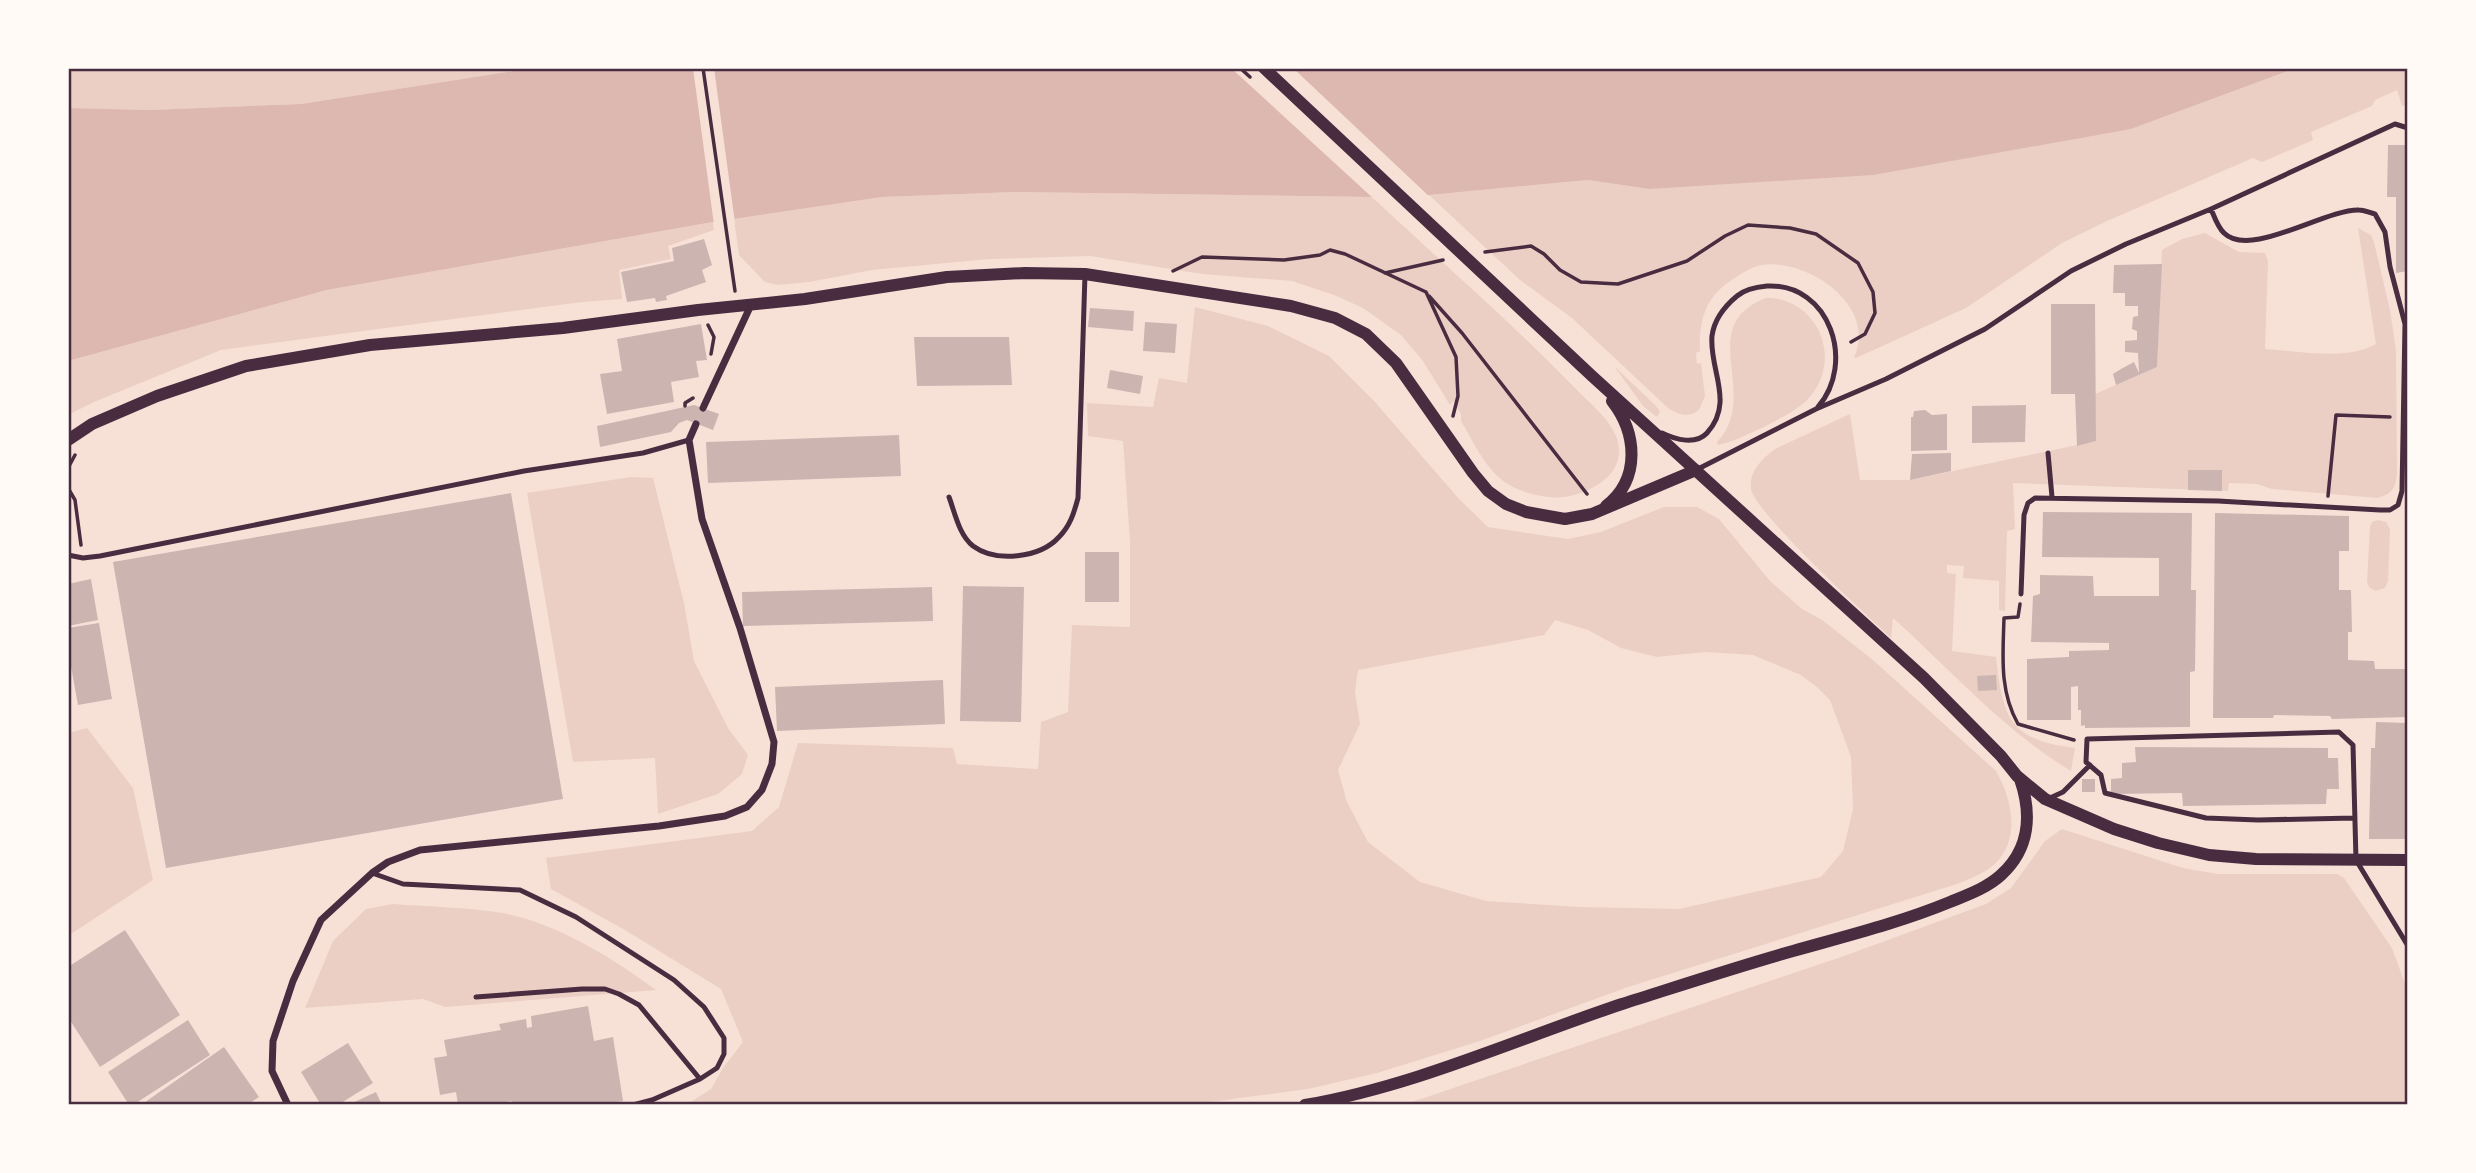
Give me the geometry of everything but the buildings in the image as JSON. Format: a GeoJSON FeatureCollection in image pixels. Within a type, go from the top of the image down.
{"type":"FeatureCollection","features":[{"type":"Feature","properties":{"kind":"street"},"geometry":{"type":"LineString","coordinates":[[1264,68],[1592,376],[1924,678],[2020,778],[2045,799],[2114,829],[2158,844],[2209,855],[2256,859],[2408,860]]}},
{"type":"Feature","properties":{"kind":"street"},"geometry":{"type":"LineString","coordinates":[[68,440],[92,424],[157,396],[246,366],[370,345],[563,328],[805,299],[947,277],[1025,273],[1085,274],[1291,306],[1335,318],[1366,334],[1396,363],[1488,491],[1506,504],[1526,513],[1565,519],[1597,512],[1696,470]]}},
{"type":"Feature","properties":{"kind":"street"},"geometry":{"type":"LineString","coordinates":[[703,408],[751,304]]}},
{"type":"Feature","properties":{"kind":"street"},"geometry":{"type":"LineString","coordinates":[[1592,376],[1620,414],[1630,435],[1633,454],[1623,487],[1613,501],[1597,512]]}},
{"type":"Feature","properties":{"kind":"street"},"geometry":{"type":"LineString","coordinates":[[288,1105],[272,1071],[273,1041],[293,981],[321,920],[372,873],[388,862],[420,850],[659,826],[725,816],[747,807],[762,790],[772,764],[774,742],[740,628],[702,519],[689,440],[696,424]]}},
{"type":"Feature","properties":{"kind":"street"},"geometry":{"type":"LineString","coordinates":[[1305,1105],[1350,1097],[1479,1057],[1619,1005],[1791,951],[1904,921],[1972,893],[2000,877],[2015,860],[2023,844],[2028,802],[2020,778]]}},
{"type":"Feature","properties":{"kind":"street"},"geometry":{"type":"LineString","coordinates":[[2027,825],[2045,799]]}},
{"type":"Feature","properties":{"kind":"lane"},"geometry":{"type":"LineString","coordinates":[[1696,470],[1816,409],[1886,379],[1985,329],[2071,271],[2126,244],[2211,209],[2395,124],[2408,128]]}},
{"type":"Feature","properties":{"kind":"lane"},"geometry":{"type":"LineString","coordinates":[[2021,594],[2024,514],[2028,503],[2035,498],[2218,500],[2380,510],[2390,510],[2398,505],[2402,491],[2404,324],[2390,267],[2385,232],[2375,214],[2361,210],[2344,212],[2263,240],[2236,239],[2224,233],[2211,209]]}},
{"type":"Feature","properties":{"kind":"lane"},"geometry":{"type":"LineString","coordinates":[[949,497],[962,534],[973,546],[995,557],[1026,556],[1057,540],[1071,522],[1078,498],[1085,274]]}},
{"type":"Feature","properties":{"kind":"lane"},"geometry":{"type":"LineString","coordinates":[[1637,417],[1657,430],[1681,439],[1702,438],[1709,431],[1721,406],[1712,334],[1719,315],[1729,302],[1741,293],[1765,286],[1776,286],[1799,294],[1822,312],[1832,331],[1837,349],[1835,374],[1826,397],[1816,409]]}},
{"type":"Feature","properties":{"kind":"lane"},"geometry":{"type":"LineString","coordinates":[[68,555],[83,558],[524,471],[643,453],[689,440]]}},
{"type":"Feature","properties":{"kind":"lane"},"geometry":{"type":"LineString","coordinates":[[2048,453],[2052,497]]}},
{"type":"Feature","properties":{"kind":"lane"},"geometry":{"type":"LineString","coordinates":[[2354,818],[2206,818],[2105,793],[2101,775],[2086,762],[2087,738],[2339,732],[2353,745],[2356,860],[2408,946]]}},
{"type":"Feature","properties":{"kind":"lane"},"geometry":{"type":"LineString","coordinates":[[2045,799],[2063,792],[2090,765]]}},
{"type":"Feature","properties":{"kind":"lane"},"geometry":{"type":"LineString","coordinates":[[372,873],[403,884],[520,890],[576,917],[674,980],[704,1007],[724,1038],[724,1054],[717,1068],[700,1079],[652,1100],[633,1105]]}},
{"type":"Feature","properties":{"kind":"lane"},"geometry":{"type":"LineString","coordinates":[[476,997],[582,989],[605,989],[619,994],[639,1005],[700,1079]]}},
{"type":"Feature","properties":{"kind":"path"},"geometry":{"type":"LineString","coordinates":[[703,68],[737,306]]}},
{"type":"Feature","properties":{"kind":"path"},"geometry":{"type":"LineString","coordinates":[[1484,252],[1531,246],[1544,254],[1560,270],[1581,282],[1618,284],[1687,261],[1725,236],[1748,225],[1790,228],[1816,234],[1858,263],[1873,292],[1875,313],[1865,334],[1851,342]]}},
{"type":"Feature","properties":{"kind":"path"},"geometry":{"type":"LineString","coordinates":[[1171,272],[1202,257],[1284,260],[1320,255],[1330,250],[1345,254],[1426,292],[1462,333],[1587,494]]}},
{"type":"Feature","properties":{"kind":"path"},"geometry":{"type":"LineString","coordinates":[[1385,273],[1444,259]]}},
{"type":"Feature","properties":{"kind":"path"},"geometry":{"type":"LineString","coordinates":[[1426,292],[1456,357],[1458,396],[1452,416]]}},
{"type":"Feature","properties":{"kind":"path"},"geometry":{"type":"LineString","coordinates":[[706,323],[711,327],[714,337],[708,364]]}},
{"type":"Feature","properties":{"kind":"path"},"geometry":{"type":"LineString","coordinates":[[685,406],[690,399],[698,397]]}},
{"type":"Feature","properties":{"kind":"path"},"geometry":{"type":"LineString","coordinates":[[2328,507],[2336,415],[2403,419]]}},
{"type":"Feature","properties":{"kind":"path"},"geometry":{"type":"LineString","coordinates":[[68,468],[80,448]]}},
{"type":"Feature","properties":{"kind":"path"},"geometry":{"type":"LineString","coordinates":[[68,488],[75,500],[83,558]]}},
{"type":"Feature","properties":{"kind":"path"},"geometry":{"type":"LineString","coordinates":[[2021,594],[2018,617],[2004,618],[2003,663],[2007,705],[2018,724],[2045,733],[2087,741]]}},
{"type":"Feature","properties":{"kind":"shaded area"},"geometry":{"type":"Polygon","coordinates":[[[68,68],[234,68],[243,71],[262,68],[533,68],[301,104],[150,110],[68,108],[68,68]]]}},
{"type":"Feature","properties":{"kind":"shaded area"},"geometry":{"type":"Polygon","coordinates":[[[533,68],[2296,68],[2131,129],[1873,175],[1649,189],[1588,180],[1429,195],[1372,197],[1015,192],[882,197],[713,222],[327,290],[68,361],[68,108],[150,110],[301,104],[533,68]]]}},
{"type":"Feature","properties":{"kind":"shaded area"},"geometry":{"type":"Polygon","coordinates":[[[2296,68],[2408,68],[2408,104],[2402,106],[2397,90],[2375,100],[2372,106],[2311,132],[2313,140],[2262,162],[2253,158],[2107,221],[2062,243],[1966,308],[1856,358],[1854,357],[1859,338],[1856,320],[1848,304],[1834,289],[1799,269],[1780,265],[1753,268],[1721,289],[1705,312],[1700,351],[1696,353],[1697,364],[1701,363],[1705,396],[1699,410],[1687,415],[1668,408],[1572,318],[1520,280],[1429,195],[1588,180],[1649,189],[2131,129],[2296,68]]]}},
{"type":"Feature","properties":{"kind":"shaded area"},"geometry":{"type":"Polygon","coordinates":[[[1014,192],[1372,197],[1524,337],[1598,411],[1610,424],[1617,439],[1617,462],[1605,479],[1575,495],[1544,497],[1513,487],[1489,466],[1461,421],[1461,414],[1453,401],[1450,405],[1423,361],[1401,335],[1363,308],[1292,281],[1202,274],[1090,256],[989,259],[872,270],[778,285],[765,282],[739,255],[734,219],[882,197],[1014,192]]]}},
{"type":"Feature","properties":{"kind":"shaded area"},"geometry":{"type":"Polygon","coordinates":[[[713,222],[714,230],[668,246],[671,259],[619,270],[622,299],[221,350],[68,415],[68,361],[327,290],[713,222]]]}},
{"type":"Feature","properties":{"kind":"shaded area"},"geometry":{"type":"Polygon","coordinates":[[[2358,228],[2371,235],[2374,242],[2390,310],[2396,350],[2397,474],[2390,492],[2378,498],[2272,489],[2257,484],[2229,483],[2228,491],[2013,483],[2015,529],[2007,531],[2005,611],[1999,610],[1999,581],[1963,578],[1964,566],[1947,565],[1947,573],[1956,574],[1952,651],[1996,657],[2002,696],[2013,722],[2036,739],[2075,748],[2071,771],[2023,738],[1893,618],[1891,638],[1791,541],[1757,501],[1751,489],[1754,471],[1775,449],[1850,414],[1860,480],[1910,480],[2096,441],[2095,394],[2157,367],[2162,250],[2182,239],[2205,233],[2239,252],[2265,253],[2268,261],[2265,349],[2337,354],[2376,344],[2358,228]]]}},
{"type":"Feature","properties":{"kind":"shaded area"},"geometry":{"type":"Polygon","coordinates":[[[1766,298],[1783,300],[1797,306],[1809,316],[1823,343],[1825,359],[1822,375],[1810,397],[1793,411],[1748,434],[1718,445],[1717,442],[1729,423],[1733,404],[1730,343],[1734,326],[1745,310],[1766,298]]]}},
{"type":"Feature","properties":{"kind":"shaded area"},"geometry":{"type":"Polygon","coordinates":[[[1195,307],[1268,326],[1329,356],[1375,402],[1459,499],[1488,527],[1568,539],[1601,532],[1664,507],[1697,507],[1719,519],[1770,581],[1802,609],[1822,620],[1873,660],[1996,771],[2010,810],[2010,837],[2006,849],[1987,870],[1957,884],[1628,987],[1480,1041],[1377,1073],[1308,1089],[1188,1105],[686,1105],[711,1089],[743,1042],[721,989],[625,930],[551,889],[546,858],[752,831],[779,807],[798,743],[953,748],[957,764],[1038,769],[1041,722],[1068,712],[1072,625],[1130,627],[1130,542],[1123,441],[1088,436],[1087,403],[1153,407],[1159,378],[1187,383],[1195,307]],[[1555,620],[1544,635],[1358,670],[1355,692],[1360,724],[1338,770],[1347,802],[1368,842],[1420,882],[1486,901],[1580,907],[1679,909],[1821,877],[1843,851],[1853,809],[1851,757],[1830,700],[1801,675],[1753,655],[1705,652],[1657,657],[1621,648],[1588,630],[1555,620]]]}},
{"type":"Feature","properties":{"kind":"shaded area"},"geometry":{"type":"Polygon","coordinates":[[[1614,366],[1655,405],[1660,411],[1657,417],[1643,406],[1614,366]]]}},
{"type":"Feature","properties":{"kind":"shaded area"},"geometry":{"type":"Polygon","coordinates":[[[631,477],[653,478],[684,603],[694,661],[728,728],[748,755],[742,774],[718,794],[658,814],[655,758],[573,762],[527,493],[631,477]]]}},
{"type":"Feature","properties":{"kind":"shaded area"},"geometry":{"type":"Polygon","coordinates":[[[2372,522],[2386,522],[2390,529],[2388,581],[2385,588],[2375,591],[2367,582],[2370,527],[2372,522]]]}},
{"type":"Feature","properties":{"kind":"shaded area"},"geometry":{"type":"Polygon","coordinates":[[[87,728],[133,788],[153,880],[68,936],[68,733],[87,728]]]}},
{"type":"Feature","properties":{"kind":"shaded area"},"geometry":{"type":"Polygon","coordinates":[[[2062,829],[2183,868],[2218,874],[2337,874],[2344,878],[2392,948],[2408,992],[2408,1105],[1403,1105],[1844,956],[1986,904],[2011,888],[2045,841],[2062,829]]]}},
{"type":"Feature","properties":{"kind":"shaded area"},"geometry":{"type":"Polygon","coordinates":[[[393,904],[475,909],[542,924],[583,943],[656,990],[445,1007],[423,999],[305,1008],[333,941],[366,909],[393,904]]]}},
{"type":"Feature","properties":{"kind":"pier"},"geometry":{"type":"Polygon","coordinates":[[[693,68],[714,68],[735,223],[714,225],[693,68]]]}},
{"type":"Feature","properties":{"kind":"pier"},"geometry":{"type":"Polygon","coordinates":[[[1231,68],[1293,68],[1432,199],[1375,200],[1231,68]]]}}]}
